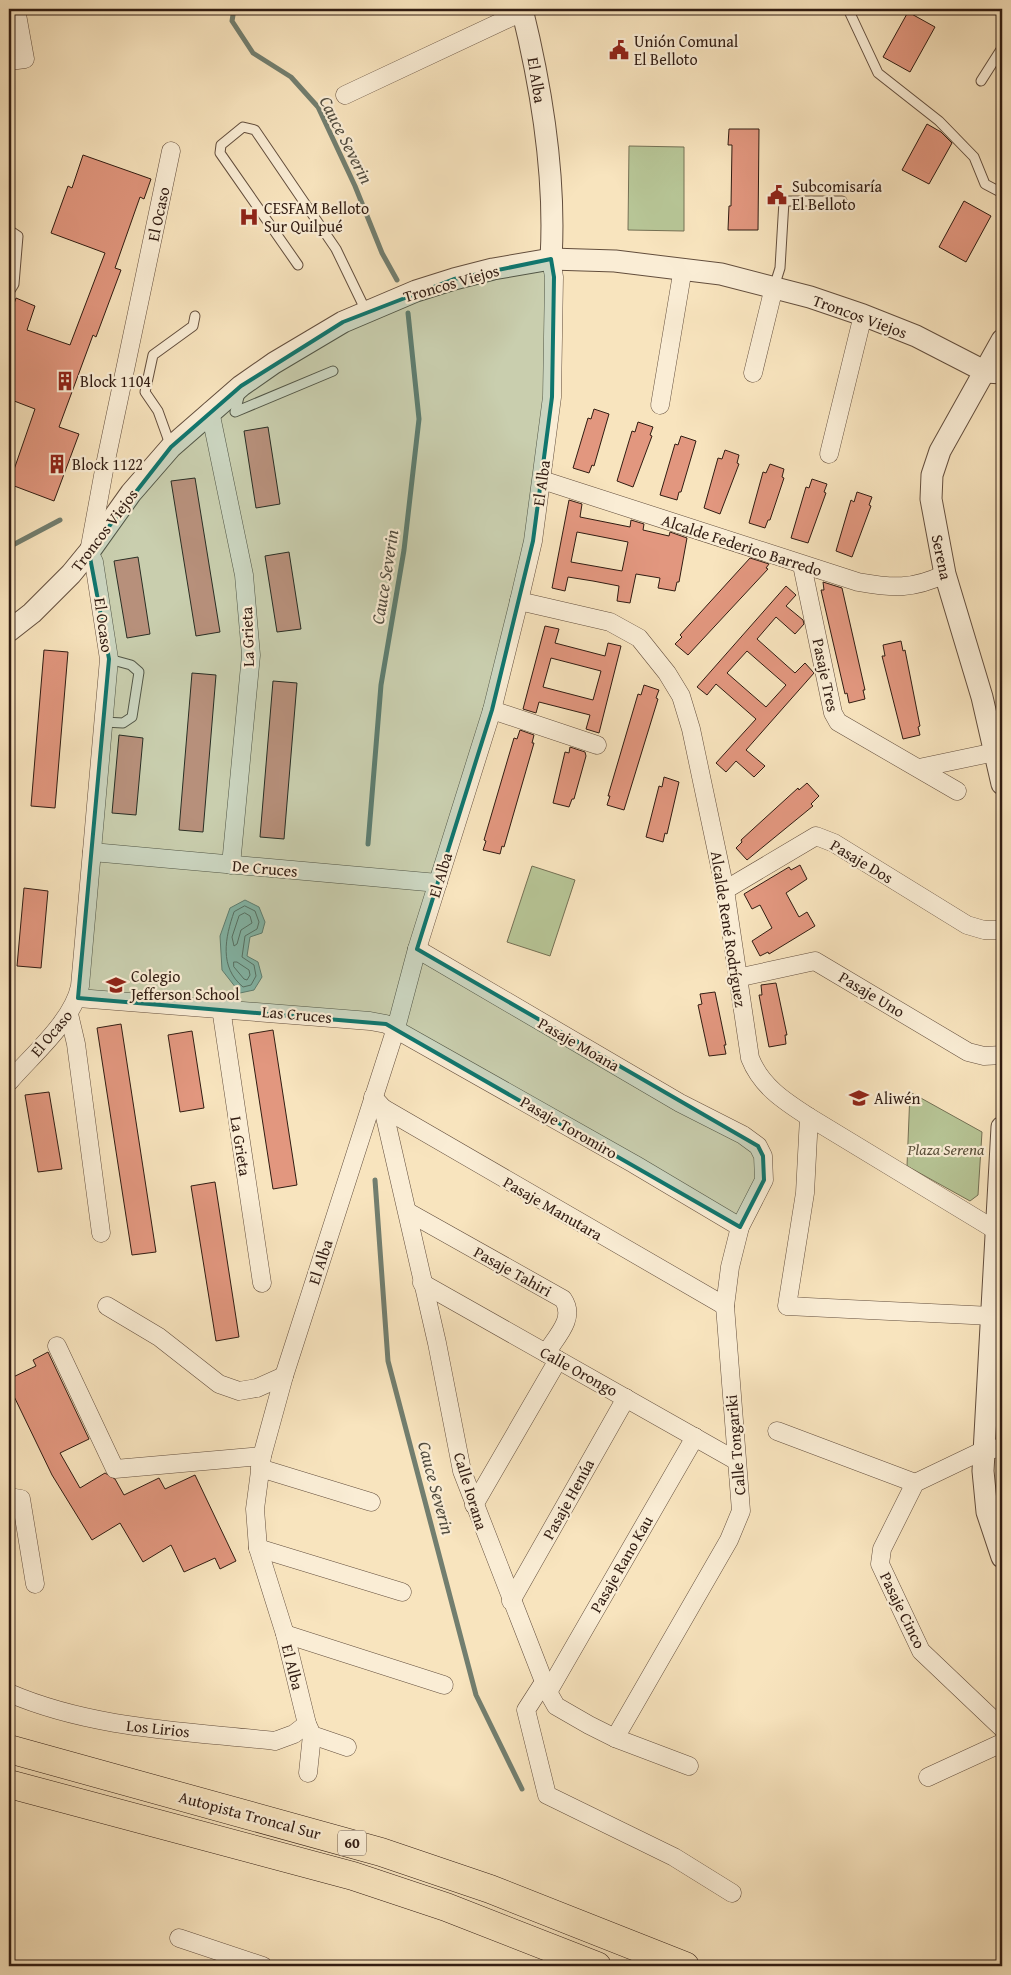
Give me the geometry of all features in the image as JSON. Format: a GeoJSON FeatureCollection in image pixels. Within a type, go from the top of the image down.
{"type":"FeatureCollection","features":[{"type":"Feature","properties":{"kind":"highway","name":"Autopista Troncal Sur"},"geometry":{"type":"LineString","coordinates":[[9,1749],[407,1860],[548,1910],[685,1966]]}},
{"type":"Feature","properties":{"kind":"highway","name":"Autopista Troncal Sur"},"geometry":{"type":"LineString","coordinates":[[9,1784],[353,1876],[446,1907],[597,1966]]}},
{"type":"Feature","properties":{"kind":"street"},"geometry":{"type":"LineString","coordinates":[[16,9],[17,60]]}},
{"type":"Feature","properties":{"kind":"street"},"geometry":{"type":"LineString","coordinates":[[345,95],[522,10]]}},
{"type":"Feature","properties":{"kind":"street","name":"El Alba"},"geometry":{"type":"LineString","coordinates":[[308,1773],[309,1729],[285,1634],[258,1548],[256,1508],[261,1462],[284,1376],[378,1103],[418,949],[492,710],[533,540],[552,397],[554,276],[550,259],[551,199],[538,73],[522,10]]}},
{"type":"Feature","properties":{"kind":"street","name":"El Ocaso"},"geometry":{"type":"LineString","coordinates":[[9,1082],[69,1014],[78,998],[109,659],[94,562],[89,552],[105,465],[171,151]]}},
{"type":"Feature","properties":{"kind":"street","name":"Troncos Viejos"},"geometry":{"type":"LineString","coordinates":[[9,631],[52,594],[89,552],[131,493],[171,447],[210,411],[241,386],[308,342],[367,311],[416,291],[454,279],[493,269],[550,259],[616,260],[682,268],[774,287],[810,297],[916,336],[994,373]]}},
{"type":"Feature","properties":{"kind":"street"},"geometry":{"type":"LineString","coordinates":[[660,405],[682,268]]}},
{"type":"Feature","properties":{"kind":"street"},"geometry":{"type":"LineString","coordinates":[[753,373],[774,287]]}},
{"type":"Feature","properties":{"kind":"street"},"geometry":{"type":"LineString","coordinates":[[828,454],[863,315]]}},
{"type":"Feature","properties":{"kind":"street","name":"Serena"},"geometry":{"type":"LineString","coordinates":[[1002,340],[994,373],[979,380],[940,451],[932,475],[931,499],[945,574],[997,746],[1002,784]]}},
{"type":"Feature","properties":{"kind":"street","name":"La Grieta"},"geometry":{"type":"LineString","coordinates":[[210,411],[244,575],[251,655],[230,865]]}},
{"type":"Feature","properties":{"kind":"street","name":"Alcalde Federico Barredo"},"geometry":{"type":"LineString","coordinates":[[542,480],[858,582],[887,587],[923,584],[945,574]]}},
{"type":"Feature","properties":{"kind":"street","name":"Pasaje Tres"},"geometry":{"type":"LineString","coordinates":[[802,565],[833,713],[838,722],[957,790]]}},
{"type":"Feature","properties":{"kind":"street","name":"Alcalde René Rodríguez"},"geometry":{"type":"LineString","coordinates":[[519,602],[610,622],[639,638],[667,673],[681,696],[691,728],[725,890],[750,1058],[756,1074],[788,1103],[809,1117],[996,1231]]}},
{"type":"Feature","properties":{"kind":"street"},"geometry":{"type":"LineString","coordinates":[[492,710],[597,745]]}},
{"type":"Feature","properties":{"kind":"street"},"geometry":{"type":"LineString","coordinates":[[919,768],[997,746]]}},
{"type":"Feature","properties":{"kind":"street","name":"Pasaje Dos"},"geometry":{"type":"LineString","coordinates":[[725,890],[816,836],[834,842],[967,925],[984,930],[1002,930]]}},
{"type":"Feature","properties":{"kind":"street","name":"De Cruces"},"geometry":{"type":"LineString","coordinates":[[92,852],[438,883]]}},
{"type":"Feature","properties":{"kind":"street","name":"Pasaje Moana"},"geometry":{"type":"LineString","coordinates":[[418,949],[680,1103],[743,1135]]}},
{"type":"Feature","properties":{"kind":"street","name":"Pasaje Uno"},"geometry":{"type":"LineString","coordinates":[[737,978],[815,961],[968,1052],[984,1056],[1002,1055]]}},
{"type":"Feature","properties":{"kind":"street","name":"Las Cruces"},"geometry":{"type":"LineString","coordinates":[[78,998],[370,1021],[396,1028]]}},
{"type":"Feature","properties":{"kind":"street","name":"La Grieta"},"geometry":{"type":"LineString","coordinates":[[221,1008],[262,1283]]}},
{"type":"Feature","properties":{"kind":"street"},"geometry":{"type":"LineString","coordinates":[[69,1014],[76,1044],[101,1233]]}},
{"type":"Feature","properties":{"kind":"street","name":"Pasaje Toromiro"},"geometry":{"type":"LineString","coordinates":[[396,1028],[740,1227]]}},
{"type":"Feature","properties":{"kind":"street","name":"Calle Iorana"},"geometry":{"type":"LineString","coordinates":[[378,1103],[408,1212],[422,1283],[437,1343],[462,1471],[546,1687],[556,1706],[615,1738],[688,1766]]}},
{"type":"Feature","properties":{"kind":"street","name":"Pasaje Manutara"},"geometry":{"type":"LineString","coordinates":[[378,1103],[725,1306]]}},
{"type":"Feature","properties":{"kind":"street"},"geometry":{"type":"LineString","coordinates":[[809,1117],[805,1193],[787,1306],[995,1323]]}},
{"type":"Feature","properties":{"kind":"street"},"geometry":{"type":"LineString","coordinates":[[1002,1127],[1000,1204],[996,1231],[993,1449],[984,1478],[987,1512],[1002,1557]]}},
{"type":"Feature","properties":{"kind":"street","name":"Calle Tongariki"},"geometry":{"type":"LineString","coordinates":[[615,1738],[736,1527],[741,1512],[735,1460],[725,1306],[730,1267],[740,1227],[764,1180],[763,1156],[758,1146],[743,1135]]}},
{"type":"Feature","properties":{"kind":"street","name":"Pasaje Tahiri"},"geometry":{"type":"LineString","coordinates":[[408,1212],[563,1298],[569,1308],[568,1319],[552,1356],[474,1505]]}},
{"type":"Feature","properties":{"kind":"street","name":"Calle Orongo"},"geometry":{"type":"LineString","coordinates":[[422,1283],[735,1460]]}},
{"type":"Feature","properties":{"kind":"street"},"geometry":{"type":"LineString","coordinates":[[107,1306],[159,1337],[219,1384],[239,1391],[257,1388],[284,1376]]}},
{"type":"Feature","properties":{"kind":"street"},"geometry":{"type":"LineString","coordinates":[[57,1346],[115,1469],[261,1462],[371,1502]]}},
{"type":"Feature","properties":{"kind":"street","name":"Pasaje Henúa"},"geometry":{"type":"LineString","coordinates":[[511,1601],[626,1398]]}},
{"type":"Feature","properties":{"kind":"street"},"geometry":{"type":"LineString","coordinates":[[777,1431],[915,1483],[993,1449]]}},
{"type":"Feature","properties":{"kind":"street","name":"Pasaje Rano Kau"},"geometry":{"type":"LineString","coordinates":[[695,1437],[546,1687],[526,1710],[547,1795],[674,1857],[732,1893]]}},
{"type":"Feature","properties":{"kind":"street","name":"Pasaje Cinco"},"geometry":{"type":"LineString","coordinates":[[915,1483],[882,1549],[880,1564],[921,1651],[1002,1728]]}},
{"type":"Feature","properties":{"kind":"street"},"geometry":{"type":"LineString","coordinates":[[9,1497],[21,1499],[35,1584]]}},
{"type":"Feature","properties":{"kind":"street"},"geometry":{"type":"LineString","coordinates":[[258,1548],[402,1592]]}},
{"type":"Feature","properties":{"kind":"street"},"geometry":{"type":"LineString","coordinates":[[285,1634],[444,1685]]}},
{"type":"Feature","properties":{"kind":"street","name":"Los Lirios"},"geometry":{"type":"LineString","coordinates":[[9,1693],[41,1707],[137,1728],[275,1741],[309,1729]]}},
{"type":"Feature","properties":{"kind":"street"},"geometry":{"type":"LineString","coordinates":[[309,1729],[347,1747]]}},
{"type":"Feature","properties":{"kind":"street"},"geometry":{"type":"LineString","coordinates":[[928,1777],[1002,1743]]}},
{"type":"Feature","properties":{"kind":"street"},"geometry":{"type":"LineString","coordinates":[[179,1938],[263,1966]]}},
{"type":"Feature","properties":{"kind":"lane"},"geometry":{"type":"LineString","coordinates":[[848,9],[878,73],[939,121],[974,157],[985,184],[1002,193]]}},
{"type":"Feature","properties":{"kind":"lane"},"geometry":{"type":"LineString","coordinates":[[981,81],[1002,48]]}},
{"type":"Feature","properties":{"kind":"lane"},"geometry":{"type":"LineString","coordinates":[[298,265],[220,153],[221,145],[243,127],[255,130],[336,249],[367,311]]}},
{"type":"Feature","properties":{"kind":"lane"},"geometry":{"type":"LineString","coordinates":[[774,287],[780,268],[784,201],[842,201]]}},
{"type":"Feature","properties":{"kind":"lane"},"geometry":{"type":"LineString","coordinates":[[9,230],[18,236],[14,284],[9,292]]}},
{"type":"Feature","properties":{"kind":"lane"},"geometry":{"type":"LineString","coordinates":[[171,447],[158,411],[145,392],[153,355],[193,326],[195,316]]}},
{"type":"Feature","properties":{"kind":"lane"},"geometry":{"type":"LineString","coordinates":[[241,386],[235,412],[333,371]]}},
{"type":"Feature","properties":{"kind":"lane"},"geometry":{"type":"LineString","coordinates":[[104,722],[123,723],[132,718],[139,680],[139,672],[131,665],[109,659]]}},
{"type":"Feature","properties":{"kind":"highlighted area"},"geometry":{"type":"Polygon","coordinates":[[[551,259],[554,277],[552,397],[533,541],[492,710],[417,949],[758,1146],[763,1156],[764,1180],[740,1227],[386,1024],[78,998],[109,659],[89,552],[171,447],[241,386],[343,322],[454,279],[551,259]]]}},
{"type":"Feature","properties":{"kind":"green space"},"geometry":{"type":"Polygon","coordinates":[[[629,146],[684,147],[684,231],[628,230],[629,146]]]}},
{"type":"Feature","properties":{"kind":"green space"},"geometry":{"type":"Polygon","coordinates":[[[532,866],[575,880],[550,956],[507,942],[532,866]]]}},
{"type":"Feature","properties":{"kind":"green space","name":"Plaza Serena"},"geometry":{"type":"Polygon","coordinates":[[[910,1092],[982,1132],[978,1195],[970,1201],[907,1166],[910,1092]]]}},
{"type":"Feature","properties":{"kind":"water"},"geometry":{"type":"Polygon","coordinates":[[[245,900],[259,907],[265,922],[262,933],[250,937],[247,956],[258,962],[262,977],[254,990],[240,993],[222,970],[220,936],[230,908],[245,900]]]}},
{"type":"Feature","properties":{"kind":"building"},"geometry":{"type":"Polygon","coordinates":[[[908,12],[935,27],[910,72],[883,57],[908,12]]]}},
{"type":"Feature","properties":{"kind":"building"},"geometry":{"type":"Polygon","coordinates":[[[927,124],[941,132],[952,143],[929,184],[902,170],[927,124]]]}},
{"type":"Feature","properties":{"kind":"building"},"geometry":{"type":"Polygon","coordinates":[[[729,129],[759,129],[758,230],[728,230],[729,206],[731,206],[732,145],[728,145],[729,129]]]}},
{"type":"Feature","properties":{"kind":"building"},"geometry":{"type":"Polygon","coordinates":[[[83,155],[151,179],[144,199],[140,197],[115,268],[121,270],[96,337],[93,335],[59,427],[79,434],[54,501],[9,484],[35,409],[9,399],[9,318],[16,298],[35,306],[27,330],[70,345],[105,253],[51,233],[68,186],[72,188],[83,155]]]}},
{"type":"Feature","properties":{"kind":"building"},"geometry":{"type":"Polygon","coordinates":[[[964,201],[991,216],[966,262],[939,247],[964,201]]]}},
{"type":"Feature","properties":{"kind":"building"},"geometry":{"type":"Polygon","coordinates":[[[594,409],[609,414],[594,466],[592,465],[589,473],[573,468],[588,418],[591,419],[594,409]]]}},
{"type":"Feature","properties":{"kind":"building"},"geometry":{"type":"Polygon","coordinates":[[[638,422],[653,427],[650,435],[652,436],[633,487],[617,481],[632,431],[635,432],[638,422]]]}},
{"type":"Feature","properties":{"kind":"building"},"geometry":{"type":"Polygon","coordinates":[[[268,427],[280,504],[256,508],[244,431],[268,427]]]}},
{"type":"Feature","properties":{"kind":"building"},"geometry":{"type":"Polygon","coordinates":[[[681,436],[696,441],[677,500],[660,495],[675,444],[678,445],[681,436]]]}},
{"type":"Feature","properties":{"kind":"building"},"geometry":{"type":"Polygon","coordinates":[[[725,450],[739,455],[737,463],[739,464],[720,514],[704,508],[718,458],[722,459],[725,450]]]}},
{"type":"Feature","properties":{"kind":"building"},"geometry":{"type":"Polygon","coordinates":[[[770,464],[784,469],[782,477],[784,478],[770,520],[768,520],[765,528],[749,523],[763,472],[766,473],[770,464]]]}},
{"type":"Feature","properties":{"kind":"building"},"geometry":{"type":"Polygon","coordinates":[[[195,478],[220,632],[196,636],[171,481],[195,478]]]}},
{"type":"Feature","properties":{"kind":"building"},"geometry":{"type":"Polygon","coordinates":[[[812,479],[827,484],[824,492],[826,493],[808,543],[791,538],[806,487],[809,488],[812,479]]]}},
{"type":"Feature","properties":{"kind":"building"},"geometry":{"type":"Polygon","coordinates":[[[857,492],[872,497],[869,505],[871,506],[852,557],[836,551],[851,500],[854,502],[857,492]]]}},
{"type":"Feature","properties":{"kind":"building"},"geometry":{"type":"Polygon","coordinates":[[[569,500],[582,504],[580,517],[630,527],[631,520],[644,524],[643,530],[669,536],[670,532],[687,538],[679,582],[677,582],[675,591],[658,588],[660,578],[636,574],[630,603],[617,601],[619,586],[593,581],[568,577],[565,591],[552,588],[569,500]],[[577,532],[571,562],[622,571],[628,542],[577,532]]]}},
{"type":"Feature","properties":{"kind":"building"},"geometry":{"type":"Polygon","coordinates":[[[289,552],[301,629],[277,632],[265,556],[289,552]]]}},
{"type":"Feature","properties":{"kind":"building"},"geometry":{"type":"Polygon","coordinates":[[[138,557],[150,634],[127,638],[114,561],[138,557]]]}},
{"type":"Feature","properties":{"kind":"building"},"geometry":{"type":"Polygon","coordinates":[[[750,558],[769,564],[766,568],[768,569],[688,655],[675,644],[682,637],[680,635],[750,558]]]}},
{"type":"Feature","properties":{"kind":"building"},"geometry":{"type":"Polygon","coordinates":[[[823,582],[842,588],[865,690],[863,690],[865,699],[849,703],[847,693],[845,694],[821,590],[824,590],[823,582]]]}},
{"type":"Feature","properties":{"kind":"building"},"geometry":{"type":"Polygon","coordinates":[[[786,586],[796,595],[786,606],[803,620],[804,624],[795,634],[776,617],[757,639],[795,673],[805,663],[814,673],[746,750],[765,766],[754,777],[736,761],[726,772],[716,763],[756,719],[716,684],[707,695],[697,687],[786,586]],[[747,651],[727,673],[766,707],[786,685],[747,651]]]}},
{"type":"Feature","properties":{"kind":"building"},"geometry":{"type":"Polygon","coordinates":[[[545,626],[559,629],[555,643],[605,656],[608,643],[621,646],[599,733],[586,729],[590,715],[539,702],[536,713],[523,709],[545,626]],[[551,658],[543,687],[593,700],[601,671],[551,658]]]}},
{"type":"Feature","properties":{"kind":"building"},"geometry":{"type":"Polygon","coordinates":[[[901,641],[903,651],[905,650],[920,726],[918,727],[920,735],[903,739],[882,656],[885,656],[883,645],[901,641]]]}},
{"type":"Feature","properties":{"kind":"building"},"geometry":{"type":"Polygon","coordinates":[[[44,650],[68,652],[55,808],[31,806],[44,650]]]}},
{"type":"Feature","properties":{"kind":"building"},"geometry":{"type":"Polygon","coordinates":[[[192,673],[216,675],[203,832],[179,830],[192,673]]]}},
{"type":"Feature","properties":{"kind":"building"},"geometry":{"type":"Polygon","coordinates":[[[273,681],[297,683],[284,839],[260,837],[273,681]]]}},
{"type":"Feature","properties":{"kind":"building"},"geometry":{"type":"Polygon","coordinates":[[[644,685],[659,690],[656,698],[658,699],[624,810],[607,805],[610,796],[608,796],[638,694],[641,695],[644,685]]]}},
{"type":"Feature","properties":{"kind":"building"},"geometry":{"type":"Polygon","coordinates":[[[520,730],[534,735],[532,743],[534,743],[504,847],[502,846],[500,854],[483,850],[486,841],[484,840],[514,738],[517,739],[520,730]]]}},
{"type":"Feature","properties":{"kind":"building"},"geometry":{"type":"Polygon","coordinates":[[[119,735],[143,738],[136,815],[112,813],[119,735]]]}},
{"type":"Feature","properties":{"kind":"building"},"geometry":{"type":"Polygon","coordinates":[[[570,747],[585,752],[586,756],[574,799],[572,799],[569,807],[553,803],[565,752],[569,753],[570,747]]]}},
{"type":"Feature","properties":{"kind":"building"},"geometry":{"type":"Polygon","coordinates":[[[664,777],[679,782],[667,834],[665,833],[663,842],[646,837],[659,786],[662,787],[664,777]]]}},
{"type":"Feature","properties":{"kind":"building"},"geometry":{"type":"Polygon","coordinates":[[[807,783],[819,796],[811,804],[813,806],[747,860],[736,848],[742,842],[741,840],[798,788],[799,790],[807,783]]]}},
{"type":"Feature","properties":{"kind":"building"},"geometry":{"type":"Polygon","coordinates":[[[800,865],[807,879],[786,893],[799,917],[807,912],[815,926],[769,954],[768,952],[760,956],[752,941],[772,928],[760,905],[752,909],[744,894],[789,867],[791,870],[800,865]]]}},
{"type":"Feature","properties":{"kind":"building"},"geometry":{"type":"Polygon","coordinates":[[[24,888],[48,891],[41,968],[17,966],[24,888]]]}},
{"type":"Feature","properties":{"kind":"building"},"geometry":{"type":"Polygon","coordinates":[[[776,983],[787,1035],[785,1035],[786,1044],[769,1047],[759,995],[762,995],[761,985],[776,983]]]}},
{"type":"Feature","properties":{"kind":"building"},"geometry":{"type":"Polygon","coordinates":[[[715,992],[726,1045],[724,1045],[726,1054],[709,1056],[698,1005],[702,1004],[700,994],[715,992]]]}},
{"type":"Feature","properties":{"kind":"building"},"geometry":{"type":"Polygon","coordinates":[[[121,1024],[156,1252],[132,1255],[97,1028],[121,1024]]]}},
{"type":"Feature","properties":{"kind":"building"},"geometry":{"type":"Polygon","coordinates":[[[273,1030],[297,1185],[273,1189],[249,1034],[273,1030]]]}},
{"type":"Feature","properties":{"kind":"building"},"geometry":{"type":"Polygon","coordinates":[[[192,1031],[204,1108],[180,1112],[168,1035],[192,1031]]]}},
{"type":"Feature","properties":{"kind":"building"},"geometry":{"type":"Polygon","coordinates":[[[49,1092],[62,1169],[38,1172],[25,1095],[49,1092]]]}},
{"type":"Feature","properties":{"kind":"building"},"geometry":{"type":"Polygon","coordinates":[[[215,1182],[239,1337],[216,1341],[191,1186],[215,1182]]]}},
{"type":"Feature","properties":{"kind":"building"},"geometry":{"type":"Polygon","coordinates":[[[48,1352],[89,1439],[60,1453],[80,1488],[105,1473],[115,1479],[124,1495],[159,1478],[165,1489],[195,1475],[236,1561],[220,1569],[215,1558],[184,1572],[171,1545],[143,1562],[120,1523],[92,1540],[52,1475],[9,1386],[9,1379],[36,1366],[33,1360],[48,1352]]]}},
{"type":"Feature","properties":{"kind":"waterway","name":"Cauce Severin"},"geometry":{"type":"LineString","coordinates":[[234,9],[232,21],[253,53],[291,77],[318,107],[355,186],[382,253],[397,280]]}},
{"type":"Feature","properties":{"kind":"waterway","name":"Cauce Severin"},"geometry":{"type":"LineString","coordinates":[[368,844],[381,685],[404,550],[419,419],[408,313]]}},
{"type":"Feature","properties":{"kind":"waterway"},"geometry":{"type":"LineString","coordinates":[[9,547],[60,520]]}},
{"type":"Feature","properties":{"kind":"waterway","name":"Cauce Severin"},"geometry":{"type":"LineString","coordinates":[[375,1180],[388,1361],[476,1695],[522,1789]]}},
{"type":"Feature","properties":{"kind":"place","name":"Unión Comunal El Belloto"},"geometry":{"type":"Point","coordinates":[619,50]}},
{"type":"Feature","properties":{"kind":"place","name":"Subcomisaría El Belloto"},"geometry":{"type":"Point","coordinates":[777,195]}},
{"type":"Feature","properties":{"kind":"place","name":"CESFAM Belloto Sur Quilpué"},"geometry":{"type":"Point","coordinates":[249,217]}},
{"type":"Feature","properties":{"kind":"place","name":"Block 1104"},"geometry":{"type":"Point","coordinates":[65,381]}},
{"type":"Feature","properties":{"kind":"place","name":"Block 1122"},"geometry":{"type":"Point","coordinates":[57,464]}},
{"type":"Feature","properties":{"kind":"place","name":"Colegio Jefferson School"},"geometry":{"type":"Point","coordinates":[116,985]}},
{"type":"Feature","properties":{"kind":"place","name":"Aliwén"},"geometry":{"type":"Point","coordinates":[859,1098]}}]}
